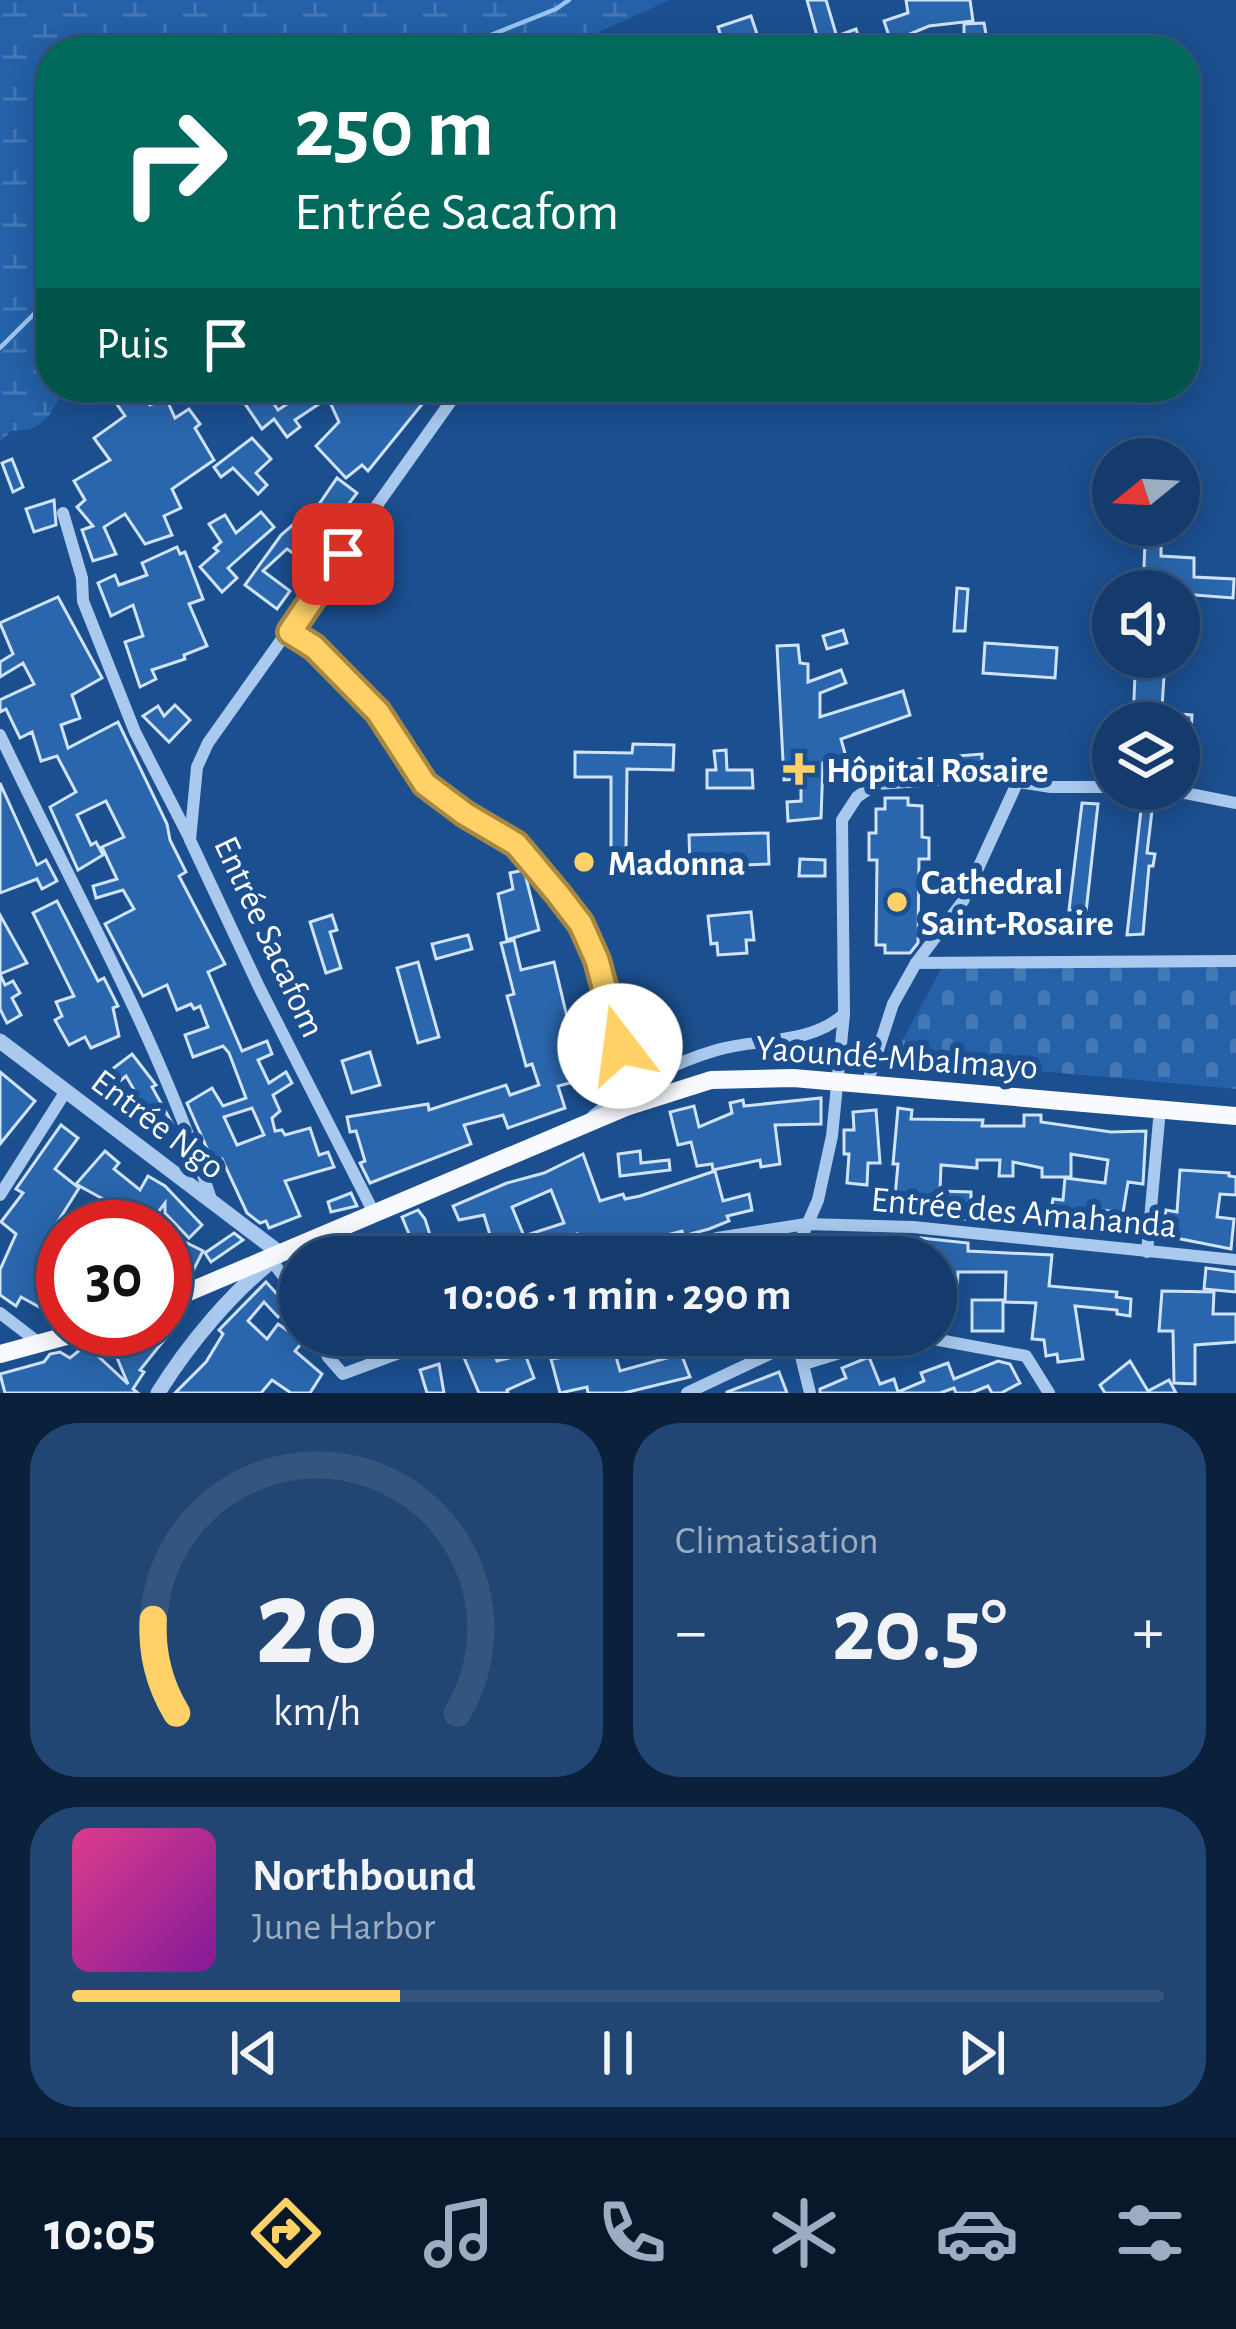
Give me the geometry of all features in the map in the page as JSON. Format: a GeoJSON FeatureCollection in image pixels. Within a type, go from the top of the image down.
{"type":"FeatureCollection","features":[{"type":"Feature","properties":{"kind":"highway","name":"Yaoundé-Mbalmayo"},"geometry":{"type":"LineString","coordinates":[[192,1291],[626,1107],[711,1080],[754,1076],[835,1081],[1236,1116]]}},
{"type":"Feature","properties":{"kind":"highway"},"geometry":{"type":"LineString","coordinates":[[0,1354],[36,1344]]}},
{"type":"Feature","properties":{"kind":"street","name":"Entrée Sacafom"},"geometry":{"type":"LineString","coordinates":[[375,1215],[190,841],[197,767],[208,743],[451,402]]}},
{"type":"Feature","properties":{"kind":"street"},"geometry":{"type":"LineString","coordinates":[[63,513],[88,613],[134,732],[190,841]]}},
{"type":"Feature","properties":{"kind":"street"},"geometry":{"type":"LineString","coordinates":[[290,632],[314,647],[378,712],[425,784],[516,844],[581,924],[597,960],[631,1088]]}},
{"type":"Feature","properties":{"kind":"street"},"geometry":{"type":"LineString","coordinates":[[0,736],[154,1051],[187,1125],[211,1199]]}},
{"type":"Feature","properties":{"kind":"street"},"geometry":{"type":"LineString","coordinates":[[802,1236],[828,1165],[844,1014],[842,820],[857,797],[876,784],[984,777],[1051,787],[1092,787]]}},
{"type":"Feature","properties":{"kind":"street"},"geometry":{"type":"LineString","coordinates":[[867,1084],[893,1004],[916,963],[963,901],[1018,781]]}},
{"type":"Feature","properties":{"kind":"street"},"geometry":{"type":"LineString","coordinates":[[1200,796],[1236,803]]}},
{"type":"Feature","properties":{"kind":"street"},"geometry":{"type":"LineString","coordinates":[[916,963],[1236,961]]}},
{"type":"Feature","properties":{"kind":"street"},"geometry":{"type":"LineString","coordinates":[[574,1131],[631,1088],[683,1061],[722,1048],[797,1037],[834,1023],[844,1014]]}},
{"type":"Feature","properties":{"kind":"street","name":"Entrée Ngo"},"geometry":{"type":"LineString","coordinates":[[2,1041],[211,1199],[276,1257]]}},
{"type":"Feature","properties":{"kind":"street"},"geometry":{"type":"LineString","coordinates":[[0,1195],[66,1091]]}},
{"type":"Feature","properties":{"kind":"street"},"geometry":{"type":"LineString","coordinates":[[1147,1252],[1160,1109]]}},
{"type":"Feature","properties":{"kind":"street","name":"Entrée des Amahanda"},"geometry":{"type":"LineString","coordinates":[[730,1236],[806,1224],[913,1227],[1236,1260]]}},
{"type":"Feature","properties":{"kind":"street"},"geometry":{"type":"LineString","coordinates":[[158,1393],[204,1332],[276,1257],[279,1262]]}},
{"type":"Feature","properties":{"kind":"street"},"geometry":{"type":"LineString","coordinates":[[0,1313],[36,1341]]}},
{"type":"Feature","properties":{"kind":"street"},"geometry":{"type":"LineString","coordinates":[[804,1364],[885,1339],[928,1338],[1026,1356],[1048,1393]]}},
{"type":"Feature","properties":{"kind":"street"},"geometry":{"type":"LineString","coordinates":[[328,1356],[344,1374],[392,1356]]}},
{"type":"Feature","properties":{"kind":"street"},"geometry":{"type":"LineString","coordinates":[[687,1393],[760,1356]]}},
{"type":"Feature","properties":{"kind":"street"},"geometry":{"type":"LineString","coordinates":[[802,1356],[810,1393]]}},
{"type":"Feature","properties":{"kind":"green space"},"geometry":{"type":"Polygon","coordinates":[[[0,0],[670,0],[590,36],[36,36],[36,402],[57,402],[39,425],[11,431],[0,442],[0,0]]]}},
{"type":"Feature","properties":{"kind":"green space"},"geometry":{"type":"Polygon","coordinates":[[[947,958],[1236,967],[1236,1089],[893,1058],[947,958]]]}},
{"type":"Feature","properties":{"kind":"building"},"geometry":{"type":"Polygon","coordinates":[[[807,0],[826,0],[837,36],[817,36],[807,0]]]}},
{"type":"Feature","properties":{"kind":"building"},"geometry":{"type":"Polygon","coordinates":[[[906,0],[970,0],[973,21],[889,36],[884,21],[908,13],[906,0]]]}},
{"type":"Feature","properties":{"kind":"building"},"geometry":{"type":"Polygon","coordinates":[[[751,16],[758,36],[721,36],[718,27],[751,16]]]}},
{"type":"Feature","properties":{"kind":"building"},"geometry":{"type":"Polygon","coordinates":[[[984,23],[986,36],[964,36],[964,24],[984,23]]]}},
{"type":"Feature","properties":{"kind":"building"},"geometry":{"type":"Polygon","coordinates":[[[115,402],[168,402],[175,418],[189,409],[214,460],[172,489],[181,508],[164,516],[172,535],[145,544],[125,514],[104,527],[116,554],[93,561],[82,530],[93,526],[77,507],[85,500],[74,481],[110,460],[94,438],[125,416],[115,402]]]}},
{"type":"Feature","properties":{"kind":"building"},"geometry":{"type":"Polygon","coordinates":[[[244,402],[273,402],[278,410],[290,402],[322,402],[295,420],[300,427],[287,437],[274,419],[262,429],[244,402]]]}},
{"type":"Feature","properties":{"kind":"building"},"geometry":{"type":"Polygon","coordinates":[[[330,402],[424,402],[368,471],[362,465],[346,478],[316,446],[339,422],[330,402]]]}},
{"type":"Feature","properties":{"kind":"building"},"geometry":{"type":"Polygon","coordinates":[[[252,438],[271,459],[256,473],[267,485],[258,494],[233,468],[221,477],[214,467],[252,438]]]}},
{"type":"Feature","properties":{"kind":"building"},"geometry":{"type":"Polygon","coordinates":[[[12,459],[23,487],[13,492],[2,463],[12,459]]]}},
{"type":"Feature","properties":{"kind":"building"},"geometry":{"type":"Polygon","coordinates":[[[337,478],[357,493],[338,518],[347,526],[318,570],[287,549],[263,571],[290,591],[277,609],[245,585],[281,535],[310,510],[313,513],[337,478]]]}},
{"type":"Feature","properties":{"kind":"building"},"geometry":{"type":"Polygon","coordinates":[[[54,500],[56,525],[34,532],[26,509],[54,500]]]}},
{"type":"Feature","properties":{"kind":"building"},"geometry":{"type":"Polygon","coordinates":[[[261,512],[274,527],[228,568],[237,578],[222,592],[200,567],[221,542],[209,524],[225,515],[236,533],[261,512]]]}},
{"type":"Feature","properties":{"kind":"building"},"geometry":{"type":"Polygon","coordinates":[[[1145,546],[1161,546],[1161,556],[1194,558],[1194,570],[1144,570],[1145,546]]]}},
{"type":"Feature","properties":{"kind":"building"},"geometry":{"type":"Polygon","coordinates":[[[177,547],[180,554],[185,552],[203,599],[189,604],[207,646],[152,670],[156,679],[140,687],[125,642],[143,636],[133,605],[111,616],[98,583],[115,575],[119,585],[147,575],[142,563],[177,547]]]}},
{"type":"Feature","properties":{"kind":"building"},"geometry":{"type":"Polygon","coordinates":[[[1200,577],[1234,579],[1233,598],[1200,595],[1200,577]]]}},
{"type":"Feature","properties":{"kind":"building"},"geometry":{"type":"Polygon","coordinates":[[[957,588],[968,589],[965,631],[954,631],[957,588]]]}},
{"type":"Feature","properties":{"kind":"building"},"geometry":{"type":"Polygon","coordinates":[[[58,597],[102,678],[72,695],[80,718],[61,725],[68,748],[118,722],[167,824],[186,872],[179,876],[225,964],[208,972],[242,1051],[267,1041],[272,1054],[258,1060],[269,1083],[286,1072],[292,1083],[273,1095],[280,1111],[272,1118],[275,1131],[285,1135],[310,1128],[319,1155],[328,1152],[334,1167],[285,1181],[300,1216],[269,1228],[266,1221],[260,1223],[247,1213],[222,1159],[213,1162],[187,1103],[212,1088],[223,1106],[246,1098],[229,1053],[223,1046],[193,1057],[185,1035],[208,1027],[200,1006],[177,1010],[167,985],[143,996],[105,924],[134,909],[123,890],[96,898],[93,886],[117,879],[102,847],[124,837],[106,801],[77,815],[91,845],[96,842],[103,855],[78,870],[50,807],[76,792],[57,756],[41,761],[32,732],[20,738],[6,709],[0,712],[0,700],[34,684],[23,663],[0,677],[0,662],[13,654],[0,623],[58,597]],[[252,1108],[224,1117],[237,1145],[264,1135],[252,1108]]]}},
{"type":"Feature","properties":{"kind":"building"},"geometry":{"type":"Polygon","coordinates":[[[843,630],[847,643],[827,649],[823,636],[843,630]]]}},
{"type":"Feature","properties":{"kind":"building"},"geometry":{"type":"Polygon","coordinates":[[[985,643],[1057,648],[1055,678],[983,673],[985,643]]]}},
{"type":"Feature","properties":{"kind":"building"},"geometry":{"type":"Polygon","coordinates":[[[798,645],[800,663],[808,664],[808,682],[841,670],[846,683],[820,693],[820,717],[903,691],[910,715],[841,739],[846,757],[823,763],[821,818],[788,821],[787,802],[801,801],[801,779],[784,780],[777,646],[798,645]]]}},
{"type":"Feature","properties":{"kind":"building"},"geometry":{"type":"Polygon","coordinates":[[[1135,678],[1164,678],[1162,702],[1134,702],[1135,678]]]}},
{"type":"Feature","properties":{"kind":"building"},"geometry":{"type":"Polygon","coordinates":[[[175,705],[190,720],[169,742],[143,716],[158,706],[164,716],[175,705]]]}},
{"type":"Feature","properties":{"kind":"building"},"geometry":{"type":"Polygon","coordinates":[[[633,744],[674,745],[673,770],[627,769],[626,850],[611,850],[611,777],[575,777],[575,752],[632,753],[633,744]]]}},
{"type":"Feature","properties":{"kind":"building"},"geometry":{"type":"Polygon","coordinates":[[[726,750],[727,770],[752,770],[753,788],[707,788],[707,770],[716,770],[714,751],[726,750]]]}},
{"type":"Feature","properties":{"kind":"building"},"geometry":{"type":"Polygon","coordinates":[[[982,754],[982,767],[920,771],[919,759],[982,754]]]}},
{"type":"Feature","properties":{"kind":"building"},"geometry":{"type":"Polygon","coordinates":[[[0,783],[37,865],[46,860],[57,881],[42,889],[37,879],[0,893],[0,783]]]}},
{"type":"Feature","properties":{"kind":"building","name":"Cathedral Saint-Rosaire"},"geometry":{"type":"Polygon","coordinates":[[[885,798],[908,798],[908,805],[922,806],[922,837],[929,838],[929,859],[919,859],[918,943],[910,953],[885,953],[885,945],[876,945],[877,860],[869,860],[869,833],[876,833],[876,809],[885,809],[885,798]]]}},
{"type":"Feature","properties":{"kind":"building"},"geometry":{"type":"Polygon","coordinates":[[[1082,803],[1092,804],[1092,810],[1097,810],[1086,912],[1069,910],[1082,803]]]}},
{"type":"Feature","properties":{"kind":"building"},"geometry":{"type":"Polygon","coordinates":[[[1141,810],[1152,811],[1147,853],[1155,854],[1149,866],[1143,934],[1127,935],[1141,810]]]}},
{"type":"Feature","properties":{"kind":"building"},"geometry":{"type":"Polygon","coordinates":[[[768,833],[769,864],[690,867],[689,835],[768,833]]]}},
{"type":"Feature","properties":{"kind":"building"},"geometry":{"type":"Polygon","coordinates":[[[800,859],[825,860],[825,876],[799,876],[800,859]]]}},
{"type":"Feature","properties":{"kind":"building"},"geometry":{"type":"Polygon","coordinates":[[[524,870],[539,930],[507,940],[498,894],[513,889],[510,873],[524,870]]]}},
{"type":"Feature","properties":{"kind":"building"},"geometry":{"type":"Polygon","coordinates":[[[57,901],[98,981],[104,978],[118,1006],[113,1008],[119,1036],[91,1048],[85,1037],[69,1045],[55,1020],[62,1016],[56,1002],[74,996],[33,913],[57,901]]]}},
{"type":"Feature","properties":{"kind":"building"},"geometry":{"type":"Polygon","coordinates":[[[751,912],[754,940],[746,940],[747,953],[718,955],[717,943],[711,944],[708,916],[751,912]]]}},
{"type":"Feature","properties":{"kind":"building"},"geometry":{"type":"Polygon","coordinates":[[[0,915],[27,963],[0,974],[0,915]]]}},
{"type":"Feature","properties":{"kind":"building"},"geometry":{"type":"Polygon","coordinates":[[[332,915],[337,930],[330,932],[341,968],[326,973],[310,922],[332,915]]]}},
{"type":"Feature","properties":{"kind":"building"},"geometry":{"type":"Polygon","coordinates":[[[468,935],[472,949],[436,959],[432,944],[468,935]]]}},
{"type":"Feature","properties":{"kind":"building"},"geometry":{"type":"Polygon","coordinates":[[[514,940],[521,970],[554,962],[582,1080],[558,1086],[565,1108],[508,1128],[503,1115],[464,1125],[471,1144],[370,1183],[360,1163],[365,1161],[356,1131],[350,1132],[347,1117],[428,1104],[429,1110],[506,1085],[510,1095],[539,1085],[532,1064],[526,1066],[507,996],[514,994],[501,943],[514,940]]]}},
{"type":"Feature","properties":{"kind":"building"},"geometry":{"type":"Polygon","coordinates":[[[418,962],[439,1037],[418,1043],[397,968],[418,962]]]}},
{"type":"Feature","properties":{"kind":"building"},"geometry":{"type":"Polygon","coordinates":[[[0,974],[5,985],[13,981],[20,993],[12,998],[21,1015],[7,1023],[0,1009],[0,974]]]}},
{"type":"Feature","properties":{"kind":"building"},"geometry":{"type":"Polygon","coordinates":[[[370,1052],[380,1085],[352,1093],[342,1061],[370,1052]]]}},
{"type":"Feature","properties":{"kind":"building"},"geometry":{"type":"Polygon","coordinates":[[[132,1054],[156,1085],[152,1087],[172,1123],[152,1138],[129,1108],[140,1100],[126,1076],[116,1084],[107,1073],[132,1054]]]}},
{"type":"Feature","properties":{"kind":"building"},"geometry":{"type":"Polygon","coordinates":[[[0,1072],[35,1101],[0,1144],[0,1072]]]}},
{"type":"Feature","properties":{"kind":"building"},"geometry":{"type":"Polygon","coordinates":[[[821,1098],[821,1124],[775,1125],[780,1164],[761,1167],[760,1160],[713,1170],[712,1164],[697,1166],[691,1142],[678,1145],[670,1112],[694,1106],[699,1127],[732,1113],[730,1103],[743,1100],[744,1106],[821,1098]]]}},
{"type":"Feature","properties":{"kind":"building"},"geometry":{"type":"Polygon","coordinates":[[[898,1108],[912,1110],[911,1119],[983,1120],[982,1126],[1024,1126],[1024,1115],[1041,1115],[1041,1122],[1111,1132],[1146,1131],[1143,1184],[1128,1182],[1123,1213],[1095,1209],[1093,1223],[1050,1216],[1053,1199],[1063,1200],[1065,1178],[1105,1183],[1108,1160],[1071,1154],[1071,1177],[1042,1177],[1042,1168],[1013,1162],[1013,1176],[999,1176],[1000,1160],[977,1160],[977,1168],[941,1165],[940,1191],[971,1192],[971,1201],[983,1202],[983,1220],[962,1219],[954,1215],[955,1203],[895,1197],[898,1108]]]}},
{"type":"Feature","properties":{"kind":"building"},"geometry":{"type":"Polygon","coordinates":[[[876,1110],[880,1163],[868,1163],[867,1185],[847,1183],[849,1154],[844,1154],[844,1130],[854,1130],[853,1112],[876,1110]]]}},
{"type":"Feature","properties":{"kind":"building"},"geometry":{"type":"Polygon","coordinates":[[[61,1125],[78,1138],[55,1169],[79,1188],[71,1200],[36,1200],[36,1305],[21,1297],[16,1306],[0,1295],[0,1270],[16,1234],[1,1222],[23,1193],[16,1189],[61,1125]]]}},
{"type":"Feature","properties":{"kind":"building"},"geometry":{"type":"Polygon","coordinates":[[[105,1151],[119,1163],[114,1169],[140,1190],[148,1176],[178,1200],[102,1200],[76,1184],[105,1151]]]}},
{"type":"Feature","properties":{"kind":"building"},"geometry":{"type":"Polygon","coordinates":[[[640,1151],[641,1163],[669,1160],[670,1170],[620,1176],[618,1154],[640,1151]]]}},
{"type":"Feature","properties":{"kind":"building"},"geometry":{"type":"Polygon","coordinates":[[[583,1154],[600,1201],[623,1194],[625,1199],[640,1196],[715,1171],[723,1201],[749,1194],[752,1210],[683,1236],[682,1231],[663,1236],[577,1234],[571,1236],[524,1236],[490,1236],[484,1215],[459,1220],[453,1206],[544,1173],[583,1154]],[[551,1190],[512,1207],[524,1236],[564,1223],[551,1190]]]}},
{"type":"Feature","properties":{"kind":"building"},"geometry":{"type":"Polygon","coordinates":[[[1180,1170],[1236,1177],[1236,1195],[1220,1194],[1217,1217],[1234,1219],[1231,1249],[1176,1238],[1178,1224],[1164,1221],[1166,1210],[1177,1212],[1180,1170]]]}},
{"type":"Feature","properties":{"kind":"building"},"geometry":{"type":"Polygon","coordinates":[[[351,1193],[357,1206],[331,1212],[328,1202],[351,1193]]]}},
{"type":"Feature","properties":{"kind":"building"},"geometry":{"type":"Polygon","coordinates":[[[418,1210],[430,1236],[402,1236],[409,1234],[402,1217],[418,1210]]]}},
{"type":"Feature","properties":{"kind":"building"},"geometry":{"type":"Polygon","coordinates":[[[192,1214],[202,1225],[192,1235],[192,1214]]]}},
{"type":"Feature","properties":{"kind":"building"},"geometry":{"type":"Polygon","coordinates":[[[1121,1217],[1140,1218],[1138,1233],[1120,1232],[1121,1217]]]}},
{"type":"Feature","properties":{"kind":"building"},"geometry":{"type":"Polygon","coordinates":[[[234,1233],[243,1240],[211,1262],[205,1253],[234,1233]]]}},
{"type":"Feature","properties":{"kind":"building"},"geometry":{"type":"Polygon","coordinates":[[[957,1242],[968,1243],[968,1251],[1052,1255],[1049,1286],[1117,1292],[1116,1297],[1131,1299],[1130,1316],[1075,1306],[1083,1359],[1058,1362],[1057,1354],[1046,1356],[1044,1340],[1032,1339],[1036,1303],[1005,1302],[1006,1272],[958,1272],[957,1291],[957,1242]]]}},
{"type":"Feature","properties":{"kind":"building"},"geometry":{"type":"Polygon","coordinates":[[[192,1246],[203,1251],[192,1273],[192,1246]]]}},
{"type":"Feature","properties":{"kind":"building"},"geometry":{"type":"Polygon","coordinates":[[[1206,1268],[1236,1272],[1236,1292],[1204,1289],[1206,1268]]]}},
{"type":"Feature","properties":{"kind":"building"},"geometry":{"type":"Polygon","coordinates":[[[266,1282],[279,1296],[279,1316],[264,1302],[248,1321],[267,1339],[279,1325],[279,1356],[301,1356],[322,1374],[310,1393],[291,1393],[272,1380],[261,1393],[175,1393],[206,1362],[223,1334],[219,1330],[266,1282]]]}},
{"type":"Feature","properties":{"kind":"building"},"geometry":{"type":"Polygon","coordinates":[[[1162,1291],[1214,1292],[1213,1314],[1236,1314],[1236,1342],[1195,1345],[1195,1384],[1174,1383],[1173,1331],[1159,1331],[1162,1291]]]}},
{"type":"Feature","properties":{"kind":"building"},"geometry":{"type":"Polygon","coordinates":[[[972,1300],[1003,1300],[1003,1331],[972,1331],[972,1300]]]}},
{"type":"Feature","properties":{"kind":"building"},"geometry":{"type":"Polygon","coordinates":[[[48,1356],[98,1356],[128,1384],[116,1356],[151,1356],[133,1389],[138,1393],[5,1393],[0,1374],[44,1362],[48,1356]]]}},
{"type":"Feature","properties":{"kind":"building"},"geometry":{"type":"Polygon","coordinates":[[[463,1356],[495,1356],[497,1361],[526,1356],[534,1378],[508,1393],[479,1393],[463,1356]]]}},
{"type":"Feature","properties":{"kind":"building"},"geometry":{"type":"Polygon","coordinates":[[[616,1356],[620,1371],[666,1356],[682,1356],[690,1377],[624,1393],[588,1393],[587,1387],[560,1393],[551,1359],[616,1356]]]}},
{"type":"Feature","properties":{"kind":"building"},"geometry":{"type":"Polygon","coordinates":[[[869,1357],[880,1384],[894,1379],[898,1392],[924,1381],[921,1373],[948,1363],[954,1379],[998,1361],[1010,1364],[1020,1383],[1001,1393],[992,1393],[988,1386],[971,1393],[956,1393],[954,1388],[940,1393],[820,1393],[846,1378],[842,1368],[869,1357]]]}},
{"type":"Feature","properties":{"kind":"building"},"geometry":{"type":"Polygon","coordinates":[[[1130,1361],[1148,1391],[1169,1380],[1176,1393],[1105,1393],[1100,1385],[1130,1361]]]}},
{"type":"Feature","properties":{"kind":"building"},"geometry":{"type":"Polygon","coordinates":[[[439,1364],[444,1393],[427,1393],[420,1370],[439,1364]]]}},
{"type":"Feature","properties":{"kind":"building"},"geometry":{"type":"Polygon","coordinates":[[[779,1372],[787,1393],[727,1393],[727,1392],[779,1372]]]}},
{"type":"Feature","properties":{"kind":"waterway"},"geometry":{"type":"LineString","coordinates":[[488,36],[569,0]]}},
{"type":"Feature","properties":{"kind":"waterway"},"geometry":{"type":"LineString","coordinates":[[0,348],[36,312]]}},
{"type":"Feature","properties":{"kind":"place","name":"Hôpital Rosaire"},"geometry":{"type":"Point","coordinates":[799,769]}},
{"type":"Feature","properties":{"kind":"place","name":"Madonna"},"geometry":{"type":"Point","coordinates":[584,862]}},
{"type":"Feature","properties":{"kind":"place","name":"Cathedral Saint-Rosaire"},"geometry":{"type":"Point","coordinates":[897,902]}},
{"type":"Feature","properties":{"kind":"route"},"geometry":{"type":"LineString","coordinates":[[343,554],[290,632],[314,647],[378,712],[425,784],[516,844],[558,894],[581,924],[597,960],[620,1046]]}}]}
